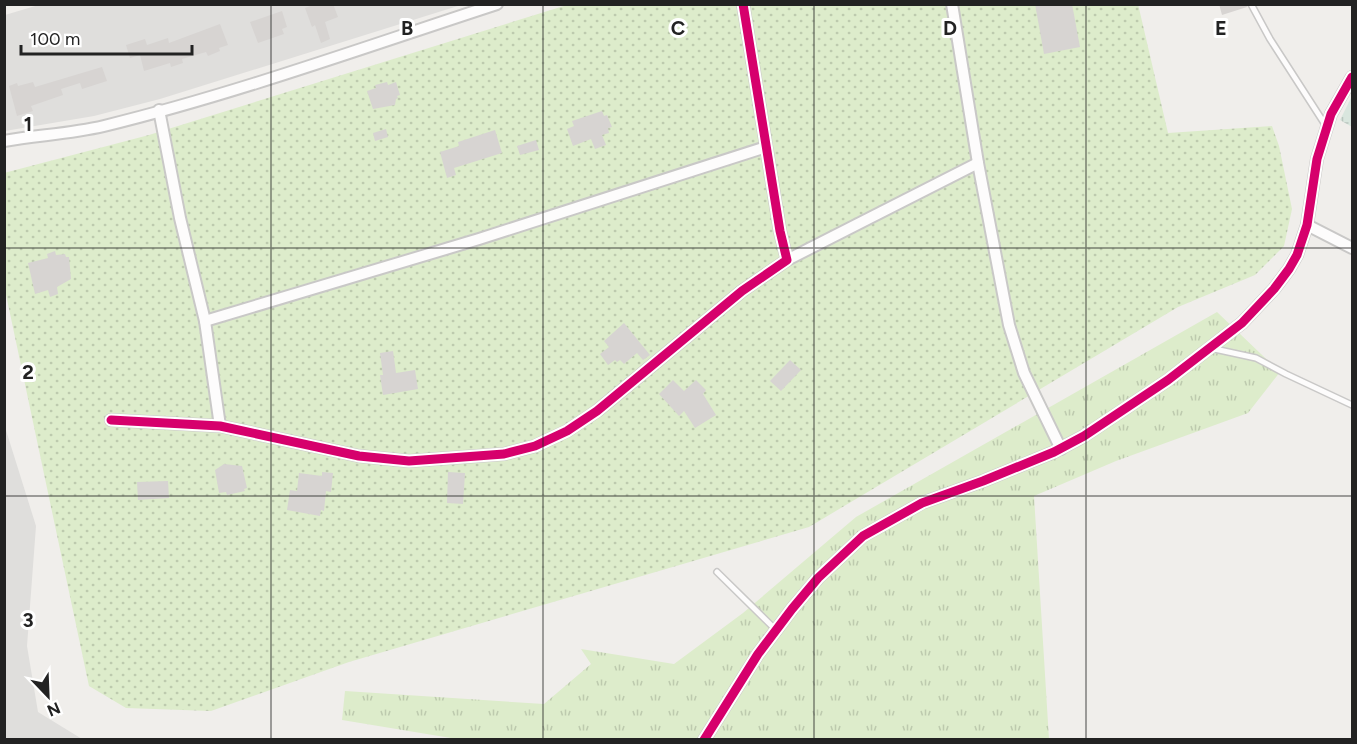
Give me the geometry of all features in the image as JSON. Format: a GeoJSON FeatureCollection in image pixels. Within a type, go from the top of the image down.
{"type":"FeatureCollection","features":[{"type":"Feature","properties":{"kind":"street"},"geometry":{"type":"LineString","coordinates":[[4,141],[84,130],[159,110],[220,93],[497,4]]}},
{"type":"Feature","properties":{"kind":"street"},"geometry":{"type":"LineString","coordinates":[[743,4],[780,231],[787,260]]}},
{"type":"Feature","properties":{"kind":"street"},"geometry":{"type":"LineString","coordinates":[[952,4],[978,163],[1009,325],[1024,373],[1061,448]]}},
{"type":"Feature","properties":{"kind":"street"},"geometry":{"type":"LineString","coordinates":[[704,740],[758,654],[776,630],[818,578],[863,536],[922,503],[982,482],[1084,436],[1168,380],[1242,323],[1289,269],[1297,255],[1307,225],[1317,159],[1331,114],[1353,77]]}},
{"type":"Feature","properties":{"kind":"street"},"geometry":{"type":"LineString","coordinates":[[159,110],[180,218],[205,321],[220,426]]}},
{"type":"Feature","properties":{"kind":"street"},"geometry":{"type":"LineString","coordinates":[[205,321],[479,239],[766,147]]}},
{"type":"Feature","properties":{"kind":"street"},"geometry":{"type":"LineString","coordinates":[[111,420],[220,426],[359,456],[410,461],[504,454],[535,446],[567,431],[597,411],[742,291],[787,260],[978,163]]}},
{"type":"Feature","properties":{"kind":"street"},"geometry":{"type":"LineString","coordinates":[[1307,225],[1353,248]]}},
{"type":"Feature","properties":{"kind":"lane"},"geometry":{"type":"LineString","coordinates":[[1251,4],[1270,39],[1327,127]]}},
{"type":"Feature","properties":{"kind":"lane"},"geometry":{"type":"LineString","coordinates":[[1210,348],[1256,358],[1353,405]]}},
{"type":"Feature","properties":{"kind":"lane"},"geometry":{"type":"LineString","coordinates":[[717,572],[776,630]]}},
{"type":"Feature","properties":{"kind":"shaded area"},"geometry":{"type":"Polygon","coordinates":[[[42,4],[461,5],[160,99],[94,116],[5,131],[5,15],[42,4]]]}},
{"type":"Feature","properties":{"kind":"shaded area"},"geometry":{"type":"Polygon","coordinates":[[[5,427],[36,526],[27,646],[38,712],[82,739],[5,739],[5,427]]]}},
{"type":"Feature","properties":{"kind":"green space"},"geometry":{"type":"Polygon","coordinates":[[[1138,4],[1168,133],[1272,126],[1279,146],[1292,209],[1284,246],[1255,275],[1178,307],[809,527],[349,662],[211,711],[126,708],[89,686],[5,290],[4,173],[149,135],[567,5],[1138,4]]]}},
{"type":"Feature","properties":{"kind":"green space"},"geometry":{"type":"Polygon","coordinates":[[[1352,96],[1352,127],[1340,120],[1352,96]]]}},
{"type":"Feature","properties":{"kind":"green space"},"geometry":{"type":"Polygon","coordinates":[[[1217,312],[1280,372],[1248,413],[1116,461],[1034,496],[1049,739],[463,740],[342,720],[345,691],[544,704],[591,664],[581,649],[674,664],[743,613],[856,517],[1217,312]]]}},
{"type":"Feature","properties":{"kind":"building"},"geometry":{"type":"Polygon","coordinates":[[[316,4],[333,4],[338,17],[325,22],[330,39],[321,43],[315,25],[312,27],[305,8],[316,4]]]}},
{"type":"Feature","properties":{"kind":"building"},"geometry":{"type":"Polygon","coordinates":[[[1035,4],[1072,4],[1080,47],[1044,54],[1035,4]]]}},
{"type":"Feature","properties":{"kind":"building"},"geometry":{"type":"Polygon","coordinates":[[[1219,4],[1246,4],[1247,7],[1222,15],[1219,4]]]}},
{"type":"Feature","properties":{"kind":"building"},"geometry":{"type":"Polygon","coordinates":[[[282,11],[287,27],[282,29],[284,34],[258,43],[250,22],[282,11]]]}},
{"type":"Feature","properties":{"kind":"building"},"geometry":{"type":"Polygon","coordinates":[[[220,24],[228,45],[208,56],[206,52],[182,59],[183,63],[171,67],[170,63],[144,71],[140,55],[130,58],[126,45],[145,39],[147,45],[168,38],[169,43],[220,24]]]}},
{"type":"Feature","properties":{"kind":"building"},"geometry":{"type":"Polygon","coordinates":[[[102,67],[107,81],[82,89],[80,83],[61,89],[63,95],[31,106],[33,111],[17,116],[9,86],[33,82],[35,87],[102,67]]]}},
{"type":"Feature","properties":{"kind":"building"},"geometry":{"type":"Polygon","coordinates":[[[387,82],[388,85],[396,82],[400,95],[397,96],[395,105],[373,109],[367,91],[376,88],[375,85],[387,82]]]}},
{"type":"Feature","properties":{"kind":"building"},"geometry":{"type":"Polygon","coordinates":[[[602,111],[604,116],[607,115],[612,127],[608,128],[609,133],[602,135],[606,145],[595,149],[591,139],[573,146],[567,129],[574,126],[572,121],[602,111]]]}},
{"type":"Feature","properties":{"kind":"building"},"geometry":{"type":"Polygon","coordinates":[[[386,129],[388,137],[375,141],[373,133],[386,129]]]}},
{"type":"Feature","properties":{"kind":"building"},"geometry":{"type":"Polygon","coordinates":[[[495,130],[502,153],[454,168],[456,175],[447,178],[440,152],[459,146],[458,142],[495,130]]]}},
{"type":"Feature","properties":{"kind":"building"},"geometry":{"type":"Polygon","coordinates":[[[536,140],[539,150],[520,155],[517,146],[536,140]]]}},
{"type":"Feature","properties":{"kind":"building"},"geometry":{"type":"Polygon","coordinates":[[[55,251],[56,255],[65,254],[69,257],[71,279],[57,287],[58,294],[50,297],[48,290],[35,294],[28,263],[48,258],[47,254],[55,251]]]}},
{"type":"Feature","properties":{"kind":"building"},"geometry":{"type":"Polygon","coordinates":[[[624,323],[650,355],[643,360],[637,353],[624,364],[620,360],[617,362],[615,360],[608,365],[600,354],[609,347],[604,341],[624,323]]]}},
{"type":"Feature","properties":{"kind":"building"},"geometry":{"type":"Polygon","coordinates":[[[393,351],[396,373],[415,370],[418,389],[383,395],[380,353],[393,351]]]}},
{"type":"Feature","properties":{"kind":"building"},"geometry":{"type":"Polygon","coordinates":[[[790,360],[801,370],[781,391],[770,381],[790,360]]]}},
{"type":"Feature","properties":{"kind":"building"},"geometry":{"type":"Polygon","coordinates":[[[673,380],[684,391],[696,380],[706,390],[703,394],[716,415],[695,428],[684,411],[679,416],[659,394],[673,380]]]}},
{"type":"Feature","properties":{"kind":"building"},"geometry":{"type":"Polygon","coordinates":[[[224,464],[242,466],[247,488],[244,489],[245,491],[227,495],[226,492],[219,493],[215,470],[224,464]]]}},
{"type":"Feature","properties":{"kind":"building"},"geometry":{"type":"Polygon","coordinates":[[[322,472],[333,473],[331,492],[326,491],[324,511],[321,510],[320,516],[287,510],[290,490],[297,491],[299,473],[322,476],[322,472]]]}},
{"type":"Feature","properties":{"kind":"building"},"geometry":{"type":"Polygon","coordinates":[[[448,472],[465,473],[463,504],[447,503],[448,472]]]}},
{"type":"Feature","properties":{"kind":"building"},"geometry":{"type":"Polygon","coordinates":[[[168,481],[169,498],[138,500],[137,482],[168,481]]]}},
{"type":"Feature","properties":{"kind":"cycle path"},"geometry":{"type":"LineString","coordinates":[[111,420],[220,426],[359,456],[409,461],[504,454],[535,446],[567,431],[597,411],[742,291],[787,260],[780,231],[743,4]]}},
{"type":"Feature","properties":{"kind":"cycle path"},"geometry":{"type":"LineString","coordinates":[[704,740],[758,654],[792,609],[818,578],[863,536],[922,503],[1054,452],[1084,436],[1168,380],[1242,323],[1274,289],[1297,255],[1307,225],[1317,159],[1331,114],[1352,77]]}}]}
